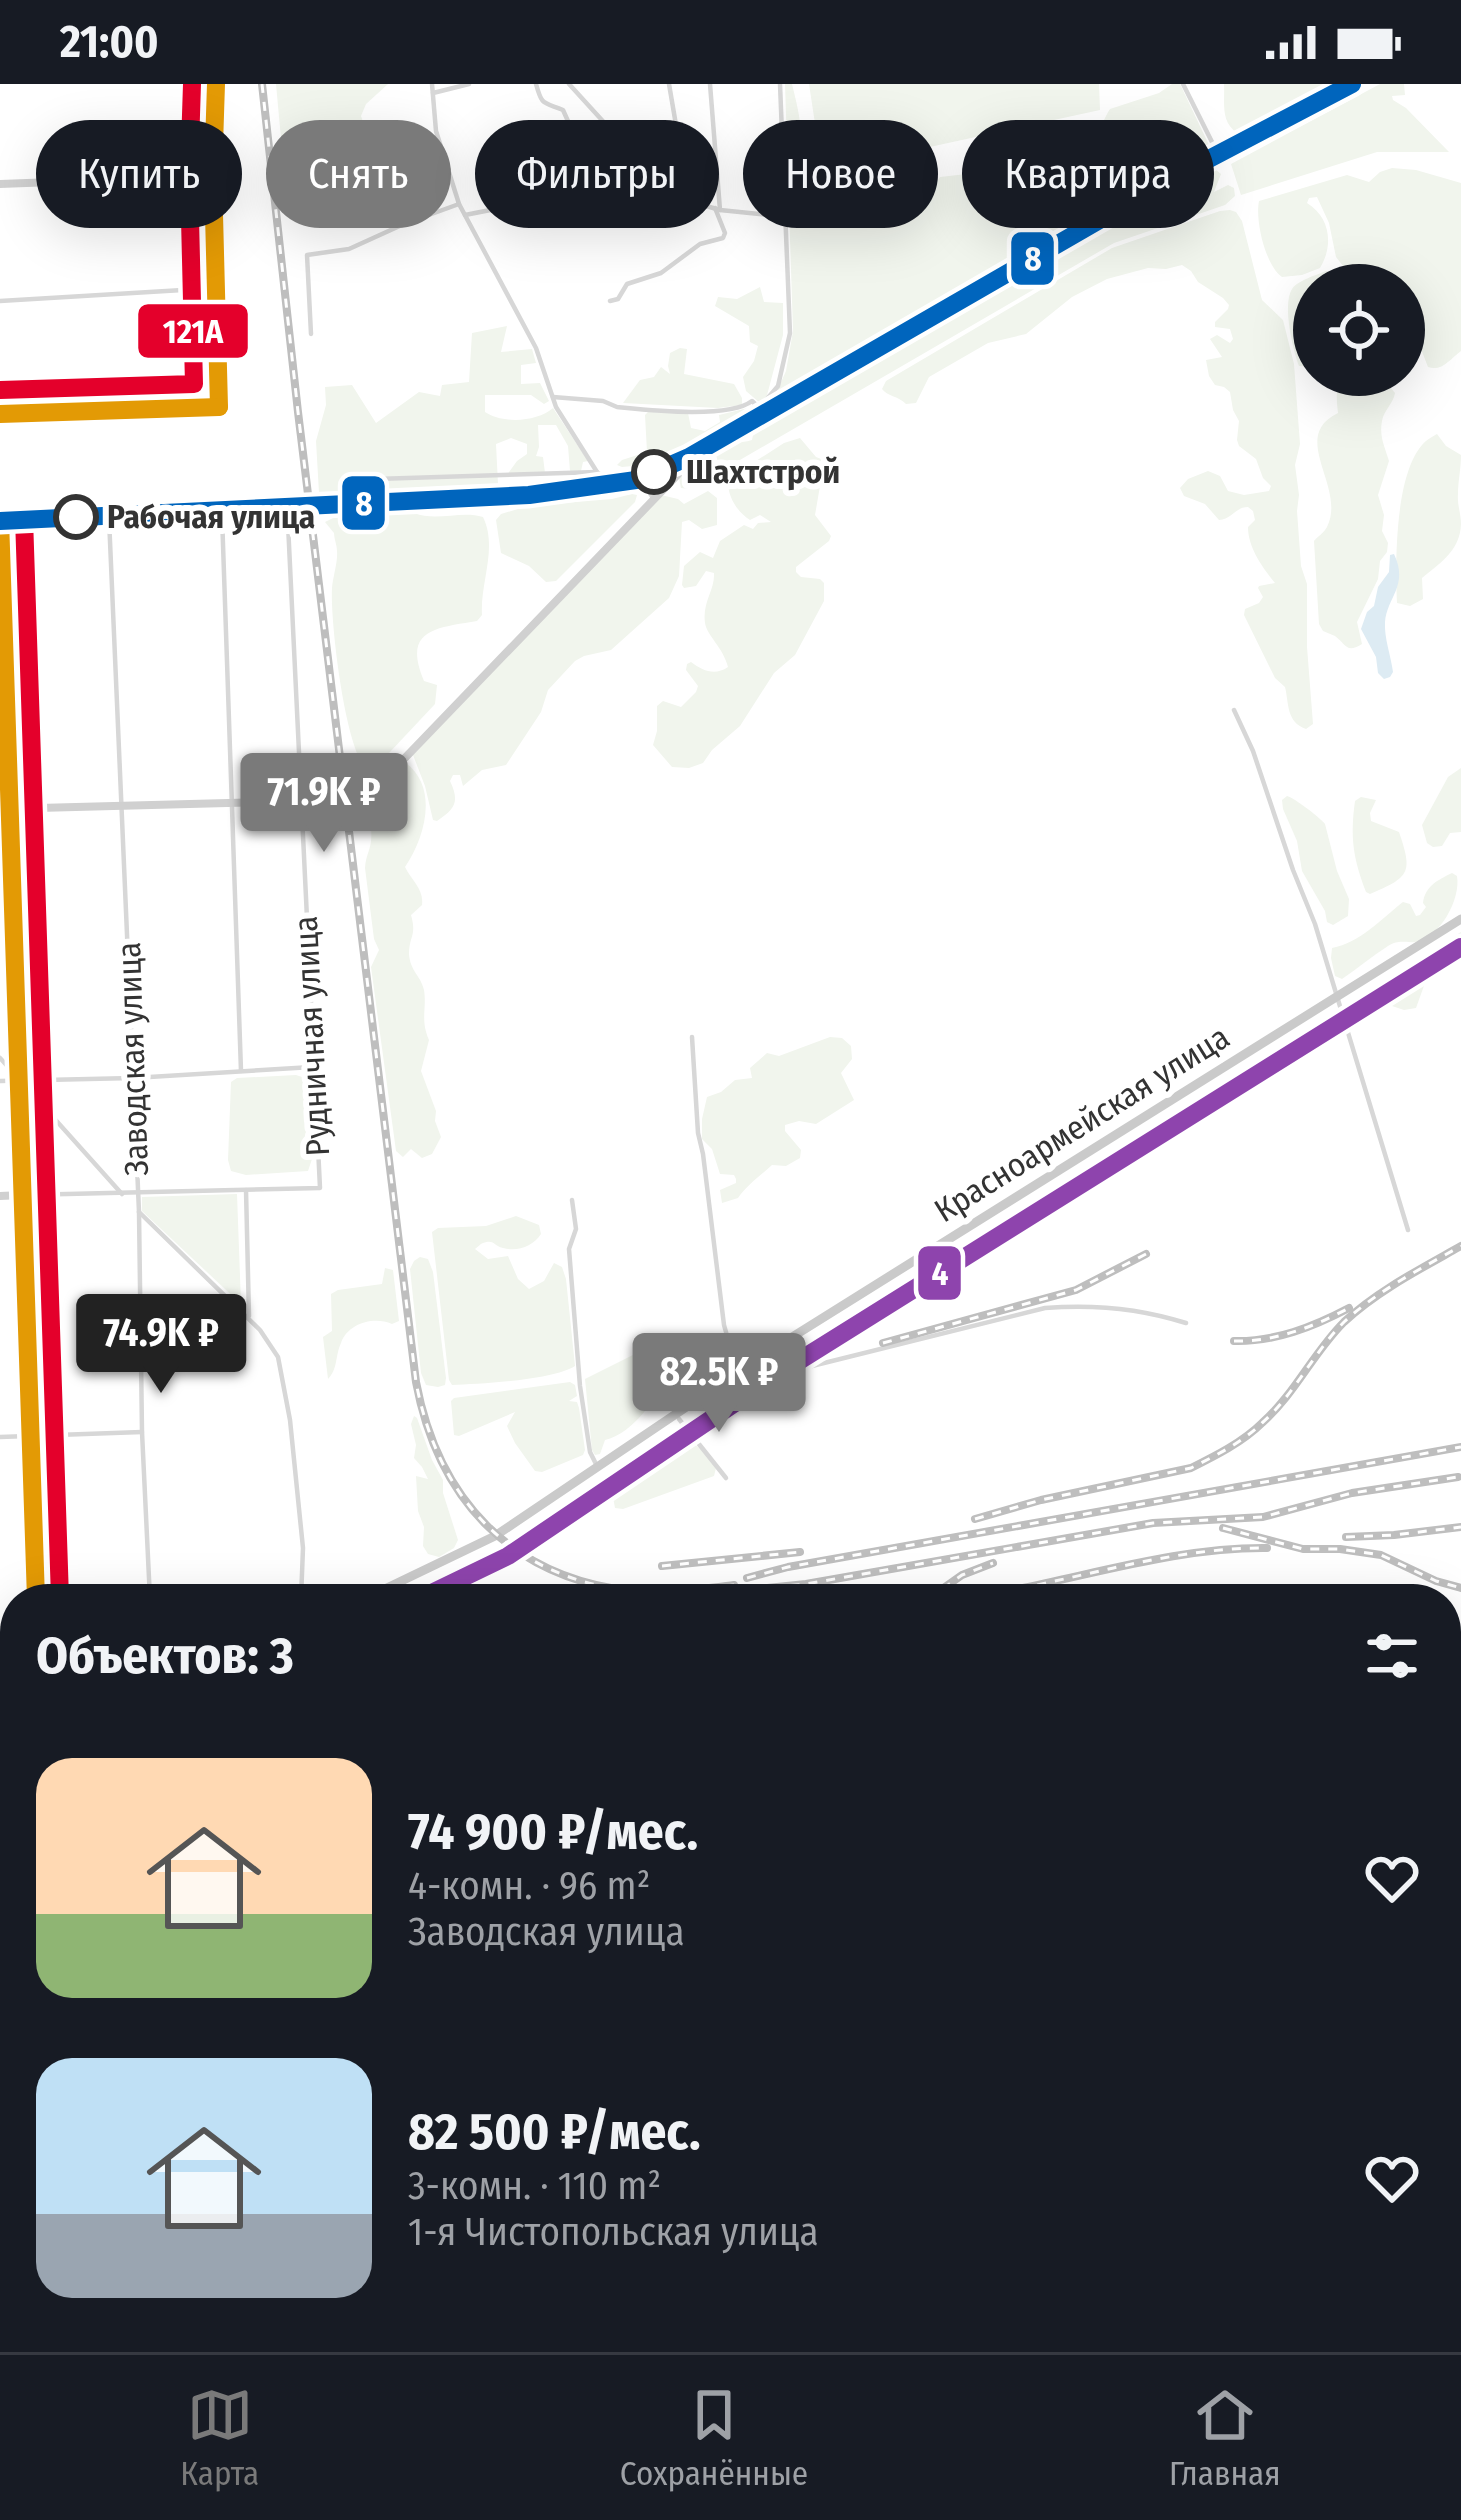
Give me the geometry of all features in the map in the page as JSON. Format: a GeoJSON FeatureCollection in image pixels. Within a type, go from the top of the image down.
{"type":"FeatureCollection","features":[{"type":"Feature","properties":{"kind":"main road"},"geometry":{"type":"LineString","coordinates":[[215,120],[217,84]]}},
{"type":"Feature","properties":{"kind":"main road"},"geometry":{"type":"LineString","coordinates":[[5,809],[356,800],[372,791],[686,466],[1359,84]]}},
{"type":"Feature","properties":{"kind":"main road"},"geometry":{"type":"LineString","coordinates":[[0,184],[36,183]]}},
{"type":"Feature","properties":{"kind":"main road"},"geometry":{"type":"LineString","coordinates":[[0,414],[219,407],[215,228]]}},
{"type":"Feature","properties":{"kind":"main road"},"geometry":{"type":"LineString","coordinates":[[0,519],[5,809],[36,1584]]}},
{"type":"Feature","properties":{"kind":"main road","name":"Красноармейская улица"},"geometry":{"type":"LineString","coordinates":[[396,1584],[490,1539],[782,1346],[1461,922]]}},
{"type":"Feature","properties":{"kind":"main road"},"geometry":{"type":"LineString","coordinates":[[0,1196],[23,1195]]}},
{"type":"Feature","properties":{"kind":"main road","name":"Красноармейская улица"},"geometry":{"type":"LineString","coordinates":[[409,1584],[499,1541],[738,1376]]}},
{"type":"Feature","properties":{"kind":"street"},"geometry":{"type":"LineString","coordinates":[[432,84],[436,130],[459,204],[536,348],[553,397],[597,472],[607,479],[638,475],[653,498]]}},
{"type":"Feature","properties":{"kind":"street"},"geometry":{"type":"LineString","coordinates":[[433,93],[469,84]]}},
{"type":"Feature","properties":{"kind":"street"},"geometry":{"type":"LineString","coordinates":[[465,214],[571,194],[561,156],[576,139],[562,110],[543,103],[536,84]]}},
{"type":"Feature","properties":{"kind":"street"},"geometry":{"type":"LineString","coordinates":[[569,84],[602,120]]}},
{"type":"Feature","properties":{"kind":"street"},"geometry":{"type":"LineString","coordinates":[[669,84],[675,120]]}},
{"type":"Feature","properties":{"kind":"street"},"geometry":{"type":"LineString","coordinates":[[710,84],[712,120]]}},
{"type":"Feature","properties":{"kind":"street"},"geometry":{"type":"LineString","coordinates":[[780,84],[782,120]]}},
{"type":"Feature","properties":{"kind":"street"},"geometry":{"type":"LineString","coordinates":[[1183,84],[1221,160]]}},
{"type":"Feature","properties":{"kind":"street"},"geometry":{"type":"LineString","coordinates":[[311,334],[307,255],[349,249],[459,204]]}},
{"type":"Feature","properties":{"kind":"street"},"geometry":{"type":"LineString","coordinates":[[610,301],[618,299],[627,284],[661,273],[704,242],[723,238],[719,215]]}},
{"type":"Feature","properties":{"kind":"street"},"geometry":{"type":"LineString","coordinates":[[760,407],[778,386],[790,333],[787,228]]}},
{"type":"Feature","properties":{"kind":"street"},"geometry":{"type":"LineString","coordinates":[[0,301],[218,288]]}},
{"type":"Feature","properties":{"kind":"street"},"geometry":{"type":"LineString","coordinates":[[553,397],[644,409],[735,410],[752,401],[769,417]]}},
{"type":"Feature","properties":{"kind":"street"},"geometry":{"type":"LineString","coordinates":[[344,480],[597,472]]}},
{"type":"Feature","properties":{"kind":"street"},"geometry":{"type":"LineString","coordinates":[[222,515],[241,1071]]}},
{"type":"Feature","properties":{"kind":"street","name":"Заводская улица"},"geometry":{"type":"LineString","coordinates":[[110,518],[149,1584]]}},
{"type":"Feature","properties":{"kind":"street","name":"Рудничная улица"},"geometry":{"type":"LineString","coordinates":[[246,1190],[320,1189],[288,524]]}},
{"type":"Feature","properties":{"kind":"street"},"geometry":{"type":"LineString","coordinates":[[1234,710],[1315,924],[1408,1230]]}},
{"type":"Feature","properties":{"kind":"street"},"geometry":{"type":"LineString","coordinates":[[692,1036],[698,1133],[724,1325],[738,1376]]}},
{"type":"Feature","properties":{"kind":"street"},"geometry":{"type":"LineString","coordinates":[[0,1058],[122,1194]]}},
{"type":"Feature","properties":{"kind":"street"},"geometry":{"type":"LineString","coordinates":[[0,1082],[312,1066]]}},
{"type":"Feature","properties":{"kind":"street"},"geometry":{"type":"LineString","coordinates":[[23,1195],[246,1190],[249,1319]]}},
{"type":"Feature","properties":{"kind":"street"},"geometry":{"type":"LineString","coordinates":[[572,1200],[576,1229],[569,1249],[580,1386],[589,1448],[598,1468]]}},
{"type":"Feature","properties":{"kind":"street"},"geometry":{"type":"LineString","coordinates":[[139,1212],[249,1319],[278,1357],[290,1420],[303,1548],[302,1584]]}},
{"type":"Feature","properties":{"kind":"street"},"geometry":{"type":"LineString","coordinates":[[782,1346],[798,1364],[812,1366],[1016,1313],[1073,1306],[1126,1308],[1186,1323]]}},
{"type":"Feature","properties":{"kind":"street"},"geometry":{"type":"LineString","coordinates":[[680,1419],[726,1478]]}},
{"type":"Feature","properties":{"kind":"street"},"geometry":{"type":"LineString","coordinates":[[0,1437],[142,1432]]}},
{"type":"Feature","properties":{"kind":"shaded area"},"geometry":{"type":"Polygon","coordinates":[[[276,84],[388,84],[366,104],[362,120],[279,120],[276,84]]]}},
{"type":"Feature","properties":{"kind":"shaded area"},"geometry":{"type":"Polygon","coordinates":[[[785,84],[792,84],[800,120],[786,120],[785,84]]]}},
{"type":"Feature","properties":{"kind":"shaded area"},"geometry":{"type":"Polygon","coordinates":[[[809,84],[1099,84],[1100,110],[1054,120],[962,120],[962,140],[938,145],[938,120],[814,120],[809,84]]]}},
{"type":"Feature","properties":{"kind":"shaded area"},"geometry":{"type":"Polygon","coordinates":[[[1180,84],[1197,120],[1104,120],[1110,109],[1180,84]]]}},
{"type":"Feature","properties":{"kind":"shaded area"},"geometry":{"type":"Polygon","coordinates":[[[1224,84],[1336,84],[1237,133],[1226,117],[1224,84]]]}},
{"type":"Feature","properties":{"kind":"shaded area"},"geometry":{"type":"Polygon","coordinates":[[[1380,84],[1404,84],[1405,95],[1392,96],[1393,100],[1449,152],[1377,152],[1241,195],[1231,164],[1380,84]]]}},
{"type":"Feature","properties":{"kind":"shaded area"},"geometry":{"type":"Polygon","coordinates":[[[1416,170],[1461,183],[1461,351],[1438,368],[1428,367],[1425,359],[1425,264],[1342,264],[1317,197],[1307,203],[1321,216],[1327,232],[1322,264],[1293,264],[1293,276],[1282,277],[1263,242],[1259,201],[1347,175],[1369,182],[1380,172],[1416,170]]]}},
{"type":"Feature","properties":{"kind":"shaded area"},"geometry":{"type":"Polygon","coordinates":[[[962,175],[962,228],[1072,228],[773,400],[786,371],[793,331],[790,228],[938,228],[938,180],[962,175]]]}},
{"type":"Feature","properties":{"kind":"shaded area"},"geometry":{"type":"Polygon","coordinates":[[[1228,185],[1235,196],[1214,209],[1214,192],[1228,185]]]}},
{"type":"Feature","properties":{"kind":"shaded area"},"geometry":{"type":"Polygon","coordinates":[[[1236,212],[1242,221],[1262,300],[1283,320],[1293,360],[1300,444],[1295,465],[1297,511],[1307,584],[1313,724],[1306,729],[1292,717],[1285,687],[1275,678],[1244,615],[1245,609],[1263,597],[1259,586],[1275,583],[1251,542],[1248,527],[1255,520],[1253,511],[1244,508],[1219,520],[1205,504],[1184,496],[1180,488],[1208,471],[1220,476],[1228,491],[1244,495],[1269,491],[1271,486],[1256,459],[1239,446],[1239,421],[1230,392],[1209,376],[1206,360],[1222,357],[1210,339],[1217,335],[1230,343],[1233,339],[1230,329],[1215,327],[1229,305],[1191,271],[1182,265],[1148,268],[1107,279],[1072,297],[1026,334],[988,343],[929,377],[916,403],[906,404],[882,389],[886,381],[1112,248],[1170,228],[1214,228],[1214,213],[1236,212]]]}},
{"type":"Feature","properties":{"kind":"shaded area"},"geometry":{"type":"Polygon","coordinates":[[[1111,228],[1158,228],[1114,243],[690,489],[681,488],[679,478],[697,463],[727,445],[752,440],[754,430],[1111,228]]]}},
{"type":"Feature","properties":{"kind":"shaded area"},"geometry":{"type":"Polygon","coordinates":[[[760,287],[764,302],[783,303],[783,335],[766,399],[760,403],[746,391],[743,377],[758,346],[750,342],[749,326],[715,306],[718,297],[737,299],[760,287]]]}},
{"type":"Feature","properties":{"kind":"shaded area"},"geometry":{"type":"Polygon","coordinates":[[[1293,288],[1293,344],[1288,306],[1293,288]]]}},
{"type":"Feature","properties":{"kind":"shaded area"},"geometry":{"type":"Polygon","coordinates":[[[507,326],[501,352],[532,349],[536,363],[521,365],[521,384],[540,383],[549,401],[544,404],[531,395],[485,395],[485,412],[520,420],[553,408],[588,461],[581,471],[570,471],[568,446],[556,425],[538,425],[536,456],[543,457],[545,473],[507,475],[527,454],[527,444],[511,438],[496,444],[498,484],[583,483],[451,492],[319,493],[316,441],[326,405],[325,387],[352,385],[376,423],[419,392],[440,396],[442,385],[469,382],[472,333],[507,326]]]}},
{"type":"Feature","properties":{"kind":"shaded area"},"geometry":{"type":"Polygon","coordinates":[[[687,349],[684,374],[734,384],[742,405],[623,403],[640,380],[654,377],[661,367],[670,374],[670,353],[687,349]]]}},
{"type":"Feature","properties":{"kind":"shaded area"},"geometry":{"type":"Polygon","coordinates":[[[1337,396],[1394,396],[1381,427],[1389,461],[1378,495],[1387,552],[1357,622],[1362,644],[1353,648],[1319,624],[1314,541],[1327,527],[1331,512],[1318,435],[1324,423],[1338,413],[1337,396]]]}},
{"type":"Feature","properties":{"kind":"shaded area"},"geometry":{"type":"Polygon","coordinates":[[[748,408],[750,414],[745,418],[664,463],[617,465],[647,452],[648,412],[688,413],[691,428],[705,431],[720,422],[719,415],[748,408]]]}},
{"type":"Feature","properties":{"kind":"shaded area"},"geometry":{"type":"Polygon","coordinates":[[[1437,434],[1461,455],[1460,533],[1448,556],[1422,578],[1423,599],[1410,606],[1397,603],[1402,498],[1413,459],[1437,434]]]}},
{"type":"Feature","properties":{"kind":"shaded area"},"geometry":{"type":"Polygon","coordinates":[[[800,438],[816,457],[838,469],[835,481],[820,486],[815,515],[831,536],[829,541],[796,567],[801,577],[824,583],[824,601],[795,655],[774,673],[740,726],[703,763],[672,767],[653,745],[657,706],[663,701],[681,707],[696,692],[698,686],[687,664],[714,672],[728,667],[705,623],[714,573],[706,571],[696,586],[684,588],[684,566],[700,552],[713,558],[720,541],[744,525],[753,529],[758,523],[771,522],[760,515],[750,520],[741,512],[731,497],[728,479],[800,438]]]}},
{"type":"Feature","properties":{"kind":"shaded area"},"geometry":{"type":"Polygon","coordinates":[[[708,491],[717,498],[717,525],[702,529],[689,520],[682,522],[679,576],[669,598],[611,650],[575,661],[548,690],[541,712],[506,765],[482,770],[463,786],[460,775],[453,775],[452,809],[433,820],[413,755],[661,495],[684,504],[708,491]]]}},
{"type":"Feature","properties":{"kind":"shaded area"},"geometry":{"type":"Polygon","coordinates":[[[637,495],[635,502],[556,581],[546,582],[529,566],[501,553],[496,520],[501,514],[528,506],[637,495]]]}},
{"type":"Feature","properties":{"kind":"shaded area"},"geometry":{"type":"Polygon","coordinates":[[[337,516],[483,517],[489,553],[482,615],[477,621],[436,629],[420,641],[418,664],[424,681],[437,685],[435,704],[374,769],[367,770],[352,738],[340,684],[332,604],[337,549],[334,533],[325,522],[337,516]]]}},
{"type":"Feature","properties":{"kind":"shaded area"},"geometry":{"type":"Polygon","coordinates":[[[1394,554],[1398,583],[1385,622],[1393,672],[1384,679],[1361,629],[1394,554]]]}},
{"type":"Feature","properties":{"kind":"shaded area"},"geometry":{"type":"Polygon","coordinates":[[[406,763],[423,786],[425,799],[423,828],[405,867],[422,899],[411,915],[409,954],[424,990],[429,1040],[421,1071],[441,1137],[432,1154],[422,1158],[411,1149],[403,1157],[396,1151],[371,967],[379,950],[365,868],[371,829],[392,793],[392,776],[406,763]]]}},
{"type":"Feature","properties":{"kind":"shaded area"},"geometry":{"type":"Polygon","coordinates":[[[1461,768],[1461,832],[1450,833],[1442,846],[1433,847],[1422,825],[1448,777],[1461,768]]]}},
{"type":"Feature","properties":{"kind":"shaded area"},"geometry":{"type":"Polygon","coordinates":[[[1287,796],[1325,824],[1349,899],[1348,916],[1333,925],[1327,922],[1302,871],[1297,841],[1283,809],[1282,800],[1287,796]]]}},
{"type":"Feature","properties":{"kind":"shaded area"},"geometry":{"type":"Polygon","coordinates":[[[1361,797],[1376,800],[1371,821],[1399,832],[1407,865],[1400,878],[1370,894],[1354,847],[1355,801],[1361,797]]]}},
{"type":"Feature","properties":{"kind":"shaded area"},"geometry":{"type":"Polygon","coordinates":[[[1452,873],[1457,876],[1456,895],[1433,933],[1415,942],[1392,944],[1342,979],[1335,976],[1332,948],[1361,936],[1403,902],[1420,915],[1429,888],[1452,873]]]}},
{"type":"Feature","properties":{"kind":"shaded area"},"geometry":{"type":"Polygon","coordinates":[[[1461,932],[1461,960],[1454,957],[1430,969],[1416,1008],[1404,1010],[1365,997],[1371,989],[1461,932]]]}},
{"type":"Feature","properties":{"kind":"shaded area"},"geometry":{"type":"Polygon","coordinates":[[[830,1037],[842,1038],[851,1046],[852,1059],[841,1073],[854,1100],[816,1124],[785,1125],[801,1150],[800,1158],[786,1166],[772,1165],[738,1198],[722,1203],[720,1190],[736,1179],[720,1174],[712,1149],[702,1139],[707,1097],[735,1080],[752,1078],[750,1068],[767,1053],[779,1056],[830,1037]]]}},
{"type":"Feature","properties":{"kind":"shaded area"},"geometry":{"type":"Polygon","coordinates":[[[305,1078],[308,1086],[312,1159],[308,1171],[246,1175],[231,1171],[231,1082],[305,1078]]]}},
{"type":"Feature","properties":{"kind":"shaded area"},"geometry":{"type":"Polygon","coordinates":[[[237,1194],[241,1304],[142,1211],[142,1197],[237,1194]]]}},
{"type":"Feature","properties":{"kind":"shaded area"},"geometry":{"type":"Polygon","coordinates":[[[516,1216],[539,1225],[541,1234],[534,1242],[514,1249],[487,1242],[475,1249],[488,1259],[508,1256],[518,1279],[529,1289],[544,1281],[554,1263],[562,1267],[575,1366],[534,1378],[452,1385],[432,1232],[486,1226],[516,1216]]]}},
{"type":"Feature","properties":{"kind":"shaded area"},"geometry":{"type":"Polygon","coordinates":[[[420,1257],[428,1259],[433,1272],[446,1378],[445,1385],[438,1387],[426,1385],[421,1373],[410,1269],[420,1257]]]}},
{"type":"Feature","properties":{"kind":"shaded area"},"geometry":{"type":"Polygon","coordinates":[[[385,1268],[393,1270],[399,1321],[370,1321],[349,1330],[328,1379],[323,1337],[332,1331],[331,1294],[382,1284],[385,1268]]]}},
{"type":"Feature","properties":{"kind":"shaded area"},"geometry":{"type":"Polygon","coordinates":[[[656,1348],[679,1355],[685,1366],[669,1370],[644,1412],[605,1440],[600,1454],[595,1455],[585,1379],[656,1348]]]}},
{"type":"Feature","properties":{"kind":"shaded area"},"geometry":{"type":"Polygon","coordinates":[[[570,1382],[577,1396],[569,1401],[577,1402],[579,1408],[583,1455],[535,1471],[507,1426],[515,1412],[454,1435],[454,1398],[570,1382]]]}},
{"type":"Feature","properties":{"kind":"shaded area"},"geometry":{"type":"Polygon","coordinates":[[[414,1416],[443,1480],[458,1540],[439,1557],[428,1554],[423,1546],[416,1476],[428,1479],[414,1458],[414,1416]]]}},
{"type":"Feature","properties":{"kind":"shaded area"},"geometry":{"type":"Polygon","coordinates":[[[686,1442],[707,1455],[716,1468],[714,1476],[615,1508],[614,1496],[622,1485],[686,1442]]]}},
{"type":"Feature","properties":{"kind":"railway"},"geometry":{"type":"LineString","coordinates":[[262,84],[416,1382],[442,1462],[487,1526],[550,1569],[594,1584]]}},
{"type":"Feature","properties":{"kind":"railway"},"geometry":{"type":"LineString","coordinates":[[975,1519],[1191,1468],[1219,1453],[1274,1412],[1344,1322],[1400,1281],[1461,1246]]}},
{"type":"Feature","properties":{"kind":"railway"},"geometry":{"type":"LineString","coordinates":[[883,1343],[1076,1290],[1146,1254]]}},
{"type":"Feature","properties":{"kind":"railway"},"geometry":{"type":"LineString","coordinates":[[1234,1341],[1293,1332],[1349,1308]]}},
{"type":"Feature","properties":{"kind":"railway"},"geometry":{"type":"LineString","coordinates":[[747,1578],[1461,1447]]}},
{"type":"Feature","properties":{"kind":"railway"},"geometry":{"type":"LineString","coordinates":[[806,1584],[1153,1523],[1263,1517],[1352,1493],[1458,1477]]}},
{"type":"Feature","properties":{"kind":"railway"},"geometry":{"type":"LineString","coordinates":[[1346,1537],[1461,1527]]}},
{"type":"Feature","properties":{"kind":"railway"},"geometry":{"type":"LineString","coordinates":[[1223,1528],[1303,1549],[1381,1555],[1447,1584]]}},
{"type":"Feature","properties":{"kind":"railway"},"geometry":{"type":"LineString","coordinates":[[1040,1584],[1167,1557],[1267,1548]]}},
{"type":"Feature","properties":{"kind":"railway"},"geometry":{"type":"LineString","coordinates":[[662,1566],[800,1552]]}},
{"type":"Feature","properties":{"kind":"railway"},"geometry":{"type":"LineString","coordinates":[[949,1584],[993,1563]]}},
{"type":"Feature","properties":{"kind":"transit line","name":"121А"},"geometry":{"type":"LineString","coordinates":[[0,390],[194,384],[189,177],[192,84]]}},
{"type":"Feature","properties":{"kind":"transit line"},"geometry":{"type":"LineString","coordinates":[[216,84],[213,176],[219,407]]}},
{"type":"Feature","properties":{"kind":"transit line","name":"8"},"geometry":{"type":"LineString","coordinates":[[0,521],[529,495],[636,480],[689,457],[1167,181],[1352,84]]}},
{"type":"Feature","properties":{"kind":"transit line"},"geometry":{"type":"LineString","coordinates":[[0,414],[219,407]]}},
{"type":"Feature","properties":{"kind":"transit line","name":"121А"},"geometry":{"type":"LineString","coordinates":[[24,518],[60,1584]]}},
{"type":"Feature","properties":{"kind":"transit line"},"geometry":{"type":"LineString","coordinates":[[0,519],[36,1584]]}},
{"type":"Feature","properties":{"kind":"transit line","name":"4"},"geometry":{"type":"LineString","coordinates":[[450,1584],[508,1556],[778,1374],[1461,947]]}},
{"type":"Feature","properties":{"kind":"place","name":"Шахтстрой"},"geometry":{"type":"Point","coordinates":[654,472]}},
{"type":"Feature","properties":{"kind":"place","name":"Рабочая улица"},"geometry":{"type":"Point","coordinates":[76,517]}}]}
